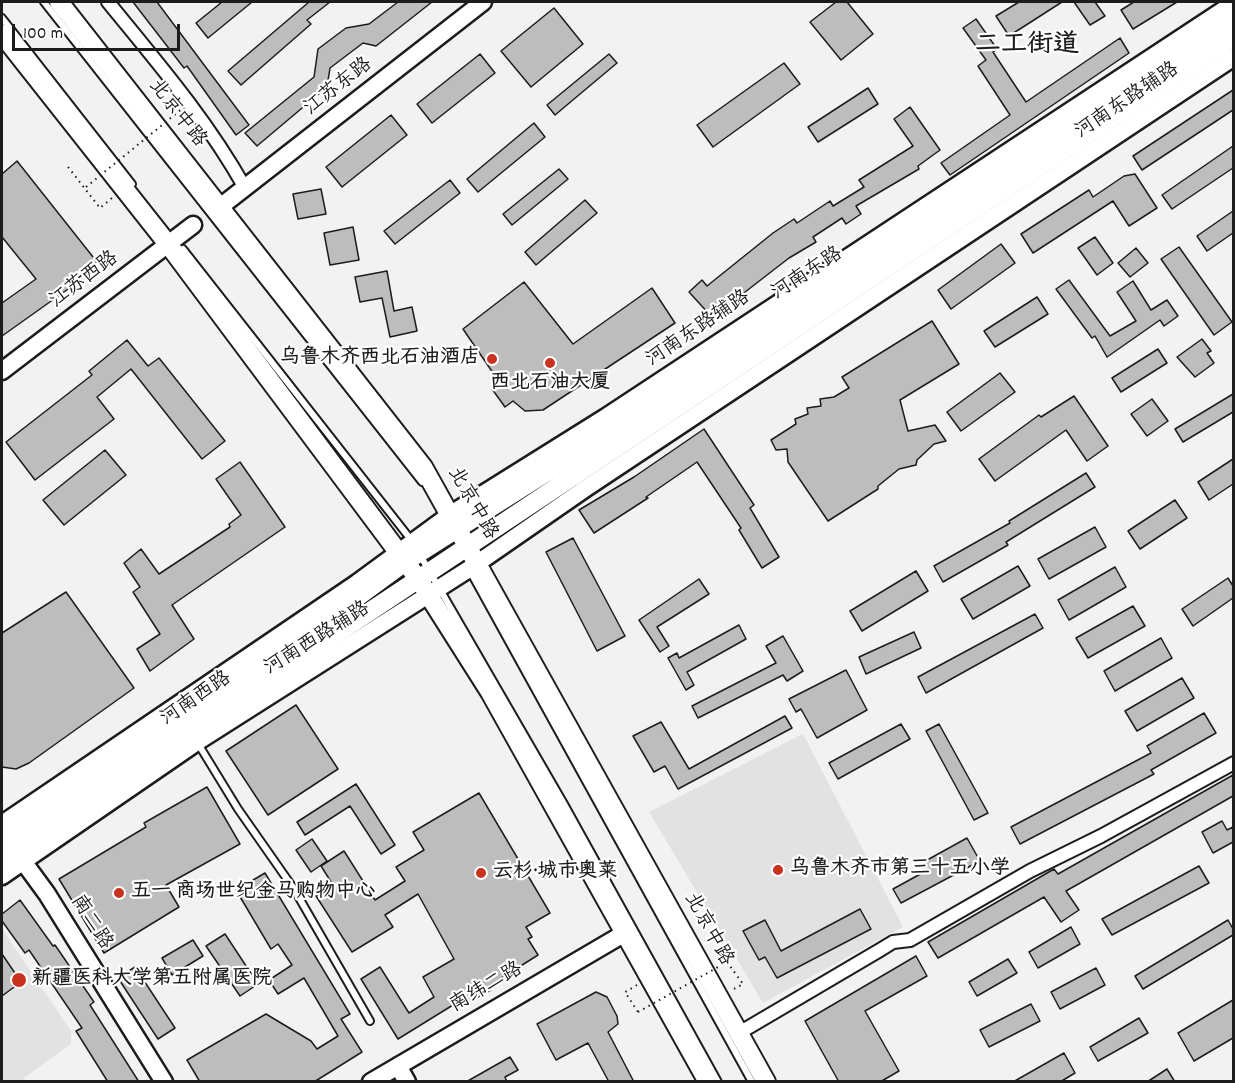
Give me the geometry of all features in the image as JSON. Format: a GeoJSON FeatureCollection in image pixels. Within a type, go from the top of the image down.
{"type":"FeatureCollection","features":[{"type":"Feature","properties":{"kind":"main road","name":"北京中路"},"geometry":{"type":"LineString","coordinates":[[58,2],[423,467],[469,558],[766,1082]]}},
{"type":"Feature","properties":{"kind":"main road","name":"河南东路"},"geometry":{"type":"LineString","coordinates":[[408,552],[451,524],[637,415],[1233,21]]}},
{"type":"Feature","properties":{"kind":"main road"},"geometry":{"type":"LineString","coordinates":[[2,34],[170,238],[425,575],[708,1082]]}},
{"type":"Feature","properties":{"kind":"main road","name":"河南东路"},"geometry":{"type":"LineString","coordinates":[[425,575],[469,558],[1233,37]]}},
{"type":"Feature","properties":{"kind":"main road","name":"河南西路"},"geometry":{"type":"LineString","coordinates":[[7,844],[272,660],[408,552]]}},
{"type":"Feature","properties":{"kind":"main road","name":"河南西路"},"geometry":{"type":"LineString","coordinates":[[7,844],[193,736],[425,575]]}},
{"type":"Feature","properties":{"kind":"street"},"geometry":{"type":"LineString","coordinates":[[108,2],[187,98],[222,147],[245,188]]}},
{"type":"Feature","properties":{"kind":"street","name":"江苏东路"},"geometry":{"type":"LineString","coordinates":[[220,207],[483,2]]}},
{"type":"Feature","properties":{"kind":"street","name":"河南东路辅路"},"geometry":{"type":"LineString","coordinates":[[451,524],[616,410],[1233,3]]}},
{"type":"Feature","properties":{"kind":"street","name":"河南东路辅路"},"geometry":{"type":"LineString","coordinates":[[469,558],[586,488],[1233,57]]}},
{"type":"Feature","properties":{"kind":"street","name":"江苏西路"},"geometry":{"type":"LineString","coordinates":[[2,371],[170,238],[193,225]]}},
{"type":"Feature","properties":{"kind":"street","name":"河南西路辅路"},"geometry":{"type":"LineString","coordinates":[[193,736],[434,591],[469,558]]}},
{"type":"Feature","properties":{"kind":"street"},"geometry":{"type":"LineString","coordinates":[[739,1033],[893,942],[910,940],[1030,871],[1101,836],[1233,763]]}},
{"type":"Feature","properties":{"kind":"street"},"geometry":{"type":"LineString","coordinates":[[2,876],[7,844]]}},
{"type":"Feature","properties":{"kind":"street","name":"南二路"},"geometry":{"type":"LineString","coordinates":[[7,844],[47,894],[164,1082]]}},
{"type":"Feature","properties":{"kind":"street","name":"南纬二路"},"geometry":{"type":"LineString","coordinates":[[371,1082],[625,933]]}},
{"type":"Feature","properties":{"kind":"street"},"geometry":{"type":"LineString","coordinates":[[398,1066],[407,1082]]}},
{"type":"Feature","properties":{"kind":"lane"},"geometry":{"type":"LineString","coordinates":[[45,2],[424,484],[451,524]]}},
{"type":"Feature","properties":{"kind":"lane"},"geometry":{"type":"LineString","coordinates":[[2,18],[139,193]]}},
{"type":"Feature","properties":{"kind":"lane"},"geometry":{"type":"LineString","coordinates":[[469,558],[752,1082]]}},
{"type":"Feature","properties":{"kind":"lane"},"geometry":{"type":"LineString","coordinates":[[434,591],[718,1082]]}},
{"type":"Feature","properties":{"kind":"lane"},"geometry":{"type":"LineString","coordinates":[[193,736],[238,809],[294,889],[370,1021]]}},
{"type":"Feature","properties":{"kind":"path"},"geometry":{"type":"LineString","coordinates":[[86,187],[183,108]]}},
{"type":"Feature","properties":{"kind":"path"},"geometry":{"type":"LineString","coordinates":[[68,167],[86,187],[100,208]]}},
{"type":"Feature","properties":{"kind":"path"},"geometry":{"type":"LineString","coordinates":[[625,992],[638,1012],[727,962],[743,984]]}},
{"type":"Feature","properties":{"kind":"shaded area","name":"乌鲁木齐市第三十五小学"},"geometry":{"type":"Polygon","coordinates":[[[803,734],[903,927],[763,1003],[649,812],[803,734]]]}},
{"type":"Feature","properties":{"kind":"shaded area","name":"新疆医科大学第五附属医院"},"geometry":{"type":"Polygon","coordinates":[[[2,929],[71,1031],[71,1044],[24,1078],[26,1081],[2,1081],[2,929]]]}},
{"type":"Feature","properties":{"kind":"building"},"geometry":{"type":"Polygon","coordinates":[[[133,2],[157,2],[249,125],[236,135],[187,66],[184,68],[133,2]]]}},
{"type":"Feature","properties":{"kind":"building"},"geometry":{"type":"Polygon","coordinates":[[[222,2],[252,2],[208,38],[196,23],[222,2]]]}},
{"type":"Feature","properties":{"kind":"building"},"geometry":{"type":"Polygon","coordinates":[[[309,2],[330,2],[307,20],[311,24],[241,85],[228,71],[309,2]]]}},
{"type":"Feature","properties":{"kind":"building"},"geometry":{"type":"Polygon","coordinates":[[[398,2],[432,2],[376,46],[363,43],[330,68],[327,87],[257,146],[245,133],[314,77],[318,49],[346,28],[369,24],[398,2]]]}},
{"type":"Feature","properties":{"kind":"building"},"geometry":{"type":"Polygon","coordinates":[[[836,2],[847,2],[873,34],[841,60],[810,22],[836,2]]]}},
{"type":"Feature","properties":{"kind":"building"},"geometry":{"type":"Polygon","coordinates":[[[1019,2],[1062,2],[1009,36],[996,16],[1019,2]]]}},
{"type":"Feature","properties":{"kind":"building"},"geometry":{"type":"Polygon","coordinates":[[[1074,2],[1095,2],[1105,16],[1090,25],[1074,2]]]}},
{"type":"Feature","properties":{"kind":"building"},"geometry":{"type":"Polygon","coordinates":[[[1134,2],[1177,2],[1133,29],[1121,10],[1134,2]]]}},
{"type":"Feature","properties":{"kind":"building"},"geometry":{"type":"Polygon","coordinates":[[[554,8],[583,44],[531,87],[501,51],[554,8]]]}},
{"type":"Feature","properties":{"kind":"building"},"geometry":{"type":"Polygon","coordinates":[[[976,19],[997,49],[993,52],[1026,102],[1120,38],[1129,53],[950,175],[941,163],[1010,115],[978,66],[986,60],[963,28],[976,19]]]}},
{"type":"Feature","properties":{"kind":"building"},"geometry":{"type":"Polygon","coordinates":[[[480,54],[495,73],[432,123],[417,104],[480,54]]]}},
{"type":"Feature","properties":{"kind":"building"},"geometry":{"type":"Polygon","coordinates":[[[609,54],[617,63],[555,115],[547,105],[609,54]]]}},
{"type":"Feature","properties":{"kind":"building"},"geometry":{"type":"Polygon","coordinates":[[[784,63],[800,84],[713,147],[697,125],[784,63]]]}},
{"type":"Feature","properties":{"kind":"building"},"geometry":{"type":"Polygon","coordinates":[[[868,88],[878,104],[818,142],[808,127],[868,88]]]}},
{"type":"Feature","properties":{"kind":"building"},"geometry":{"type":"Polygon","coordinates":[[[1233,90],[1233,110],[1142,170],[1133,156],[1233,90]]]}},
{"type":"Feature","properties":{"kind":"building"},"geometry":{"type":"Polygon","coordinates":[[[910,107],[940,150],[918,166],[919,169],[856,206],[861,214],[846,224],[842,218],[813,237],[816,242],[789,258],[727,306],[725,302],[710,315],[689,292],[702,280],[707,286],[794,219],[797,223],[830,201],[833,206],[864,187],[859,180],[913,146],[894,119],[910,107]]]}},
{"type":"Feature","properties":{"kind":"building"},"geometry":{"type":"Polygon","coordinates":[[[391,115],[407,135],[342,187],[326,167],[391,115]]]}},
{"type":"Feature","properties":{"kind":"building"},"geometry":{"type":"Polygon","coordinates":[[[534,123],[545,137],[478,192],[467,179],[534,123]]]}},
{"type":"Feature","properties":{"kind":"building"},"geometry":{"type":"Polygon","coordinates":[[[1233,146],[1233,168],[1172,209],[1162,195],[1233,146]]]}},
{"type":"Feature","properties":{"kind":"building"},"geometry":{"type":"Polygon","coordinates":[[[17,161],[97,262],[76,280],[78,282],[2,336],[2,303],[36,279],[2,237],[2,174],[17,161]]]}},
{"type":"Feature","properties":{"kind":"building"},"geometry":{"type":"Polygon","coordinates":[[[559,169],[568,179],[512,225],[503,214],[559,169]]]}},
{"type":"Feature","properties":{"kind":"building"},"geometry":{"type":"Polygon","coordinates":[[[1135,174],[1157,208],[1129,226],[1113,201],[1033,253],[1021,234],[1089,190],[1093,197],[1124,176],[1135,174]]]}},
{"type":"Feature","properties":{"kind":"building"},"geometry":{"type":"Polygon","coordinates":[[[450,180],[460,193],[395,244],[384,231],[450,180]]]}},
{"type":"Feature","properties":{"kind":"building"},"geometry":{"type":"Polygon","coordinates":[[[321,189],[326,214],[298,219],[293,194],[321,189]]]}},
{"type":"Feature","properties":{"kind":"building"},"geometry":{"type":"Polygon","coordinates":[[[585,200],[597,213],[536,265],[525,252],[585,200]]]}},
{"type":"Feature","properties":{"kind":"building"},"geometry":{"type":"Polygon","coordinates":[[[1233,211],[1233,233],[1207,251],[1197,236],[1233,211]]]}},
{"type":"Feature","properties":{"kind":"building"},"geometry":{"type":"Polygon","coordinates":[[[353,227],[359,260],[330,265],[324,233],[353,227]]]}},
{"type":"Feature","properties":{"kind":"building"},"geometry":{"type":"Polygon","coordinates":[[[1095,237],[1113,263],[1097,275],[1078,248],[1095,237]]]}},
{"type":"Feature","properties":{"kind":"building"},"geometry":{"type":"Polygon","coordinates":[[[1001,244],[1015,263],[951,309],[938,290],[1001,244]]]}},
{"type":"Feature","properties":{"kind":"building"},"geometry":{"type":"Polygon","coordinates":[[[1179,247],[1232,322],[1214,335],[1161,259],[1179,247]]]}},
{"type":"Feature","properties":{"kind":"building"},"geometry":{"type":"Polygon","coordinates":[[[1136,248],[1148,263],[1130,277],[1118,263],[1136,248]]]}},
{"type":"Feature","properties":{"kind":"building"},"geometry":{"type":"Polygon","coordinates":[[[387,271],[394,311],[412,307],[417,331],[390,337],[382,298],[360,302],[355,277],[387,271]]]}},
{"type":"Feature","properties":{"kind":"building"},"geometry":{"type":"Polygon","coordinates":[[[1069,280],[1110,336],[1136,321],[1117,292],[1133,281],[1151,310],[1167,300],[1178,316],[1164,326],[1160,320],[1107,357],[1095,336],[1092,338],[1056,289],[1069,280]]]}},
{"type":"Feature","properties":{"kind":"building","name":"西北石油大厦"},"geometry":{"type":"Polygon","coordinates":[[[524,282],[573,344],[652,288],[675,323],[543,410],[525,411],[513,401],[505,407],[492,389],[500,383],[463,329],[524,282]]]}},
{"type":"Feature","properties":{"kind":"building"},"geometry":{"type":"Polygon","coordinates":[[[1037,297],[1048,314],[995,347],[984,331],[1037,297]]]}},
{"type":"Feature","properties":{"kind":"building"},"geometry":{"type":"Polygon","coordinates":[[[932,321],[959,364],[900,400],[908,431],[935,425],[946,441],[934,444],[917,460],[916,465],[899,469],[878,486],[878,489],[828,521],[788,462],[787,449],[776,450],[771,440],[796,424],[795,419],[808,414],[807,408],[821,406],[820,399],[834,397],[849,388],[842,377],[932,321]]]}},
{"type":"Feature","properties":{"kind":"building"},"geometry":{"type":"Polygon","coordinates":[[[1202,339],[1211,351],[1207,353],[1214,363],[1195,377],[1177,357],[1202,339]]]}},
{"type":"Feature","properties":{"kind":"building"},"geometry":{"type":"Polygon","coordinates":[[[127,340],[148,366],[159,358],[225,441],[202,459],[131,369],[97,397],[114,419],[35,480],[6,442],[92,375],[89,371],[127,340]]]}},
{"type":"Feature","properties":{"kind":"building"},"geometry":{"type":"Polygon","coordinates":[[[1158,349],[1167,363],[1121,392],[1112,378],[1158,349]]]}},
{"type":"Feature","properties":{"kind":"building"},"geometry":{"type":"Polygon","coordinates":[[[1000,373],[1015,392],[961,431],[947,412],[1000,373]]]}},
{"type":"Feature","properties":{"kind":"building"},"geometry":{"type":"Polygon","coordinates":[[[1233,394],[1233,412],[1183,442],[1175,429],[1233,394]]]}},
{"type":"Feature","properties":{"kind":"building"},"geometry":{"type":"Polygon","coordinates":[[[1074,396],[1108,446],[1087,461],[1066,430],[995,481],[979,459],[1039,415],[1041,417],[1074,396]]]}},
{"type":"Feature","properties":{"kind":"building"},"geometry":{"type":"Polygon","coordinates":[[[1152,399],[1168,421],[1147,436],[1131,414],[1152,399]]]}},
{"type":"Feature","properties":{"kind":"building"},"geometry":{"type":"Polygon","coordinates":[[[704,429],[754,505],[750,508],[779,557],[762,568],[739,530],[741,528],[697,462],[646,497],[648,498],[594,533],[579,510],[634,477],[704,429]]]}},
{"type":"Feature","properties":{"kind":"building"},"geometry":{"type":"Polygon","coordinates":[[[105,450],[126,475],[64,525],[43,500],[105,450]]]}},
{"type":"Feature","properties":{"kind":"building"},"geometry":{"type":"Polygon","coordinates":[[[1233,459],[1233,484],[1209,500],[1198,482],[1233,459]]]}},
{"type":"Feature","properties":{"kind":"building"},"geometry":{"type":"Polygon","coordinates":[[[240,462],[285,527],[172,605],[194,639],[150,671],[137,649],[160,634],[133,592],[140,587],[124,563],[141,549],[159,574],[230,527],[229,524],[241,515],[216,479],[240,462]]]}},
{"type":"Feature","properties":{"kind":"building"},"geometry":{"type":"Polygon","coordinates":[[[1086,473],[1095,487],[1006,542],[1008,545],[943,582],[934,566],[1010,523],[1009,521],[1086,473]]]}},
{"type":"Feature","properties":{"kind":"building"},"geometry":{"type":"Polygon","coordinates":[[[1175,500],[1187,518],[1140,549],[1128,531],[1175,500]]]}},
{"type":"Feature","properties":{"kind":"building"},"geometry":{"type":"Polygon","coordinates":[[[1095,527],[1106,547],[1049,579],[1038,559],[1095,527]]]}},
{"type":"Feature","properties":{"kind":"building"},"geometry":{"type":"Polygon","coordinates":[[[573,538],[625,636],[597,651],[546,552],[573,538]]]}},
{"type":"Feature","properties":{"kind":"building"},"geometry":{"type":"Polygon","coordinates":[[[1018,566],[1030,586],[973,619],[961,599],[1018,566]]]}},
{"type":"Feature","properties":{"kind":"building"},"geometry":{"type":"Polygon","coordinates":[[[1115,567],[1126,587],[1069,620],[1058,600],[1115,567]]]}},
{"type":"Feature","properties":{"kind":"building"},"geometry":{"type":"Polygon","coordinates":[[[916,571],[928,591],[862,631],[850,611],[916,571]]]}},
{"type":"Feature","properties":{"kind":"building"},"geometry":{"type":"Polygon","coordinates":[[[1228,578],[1233,586],[1233,598],[1193,626],[1182,609],[1228,578]]]}},
{"type":"Feature","properties":{"kind":"building"},"geometry":{"type":"Polygon","coordinates":[[[699,579],[709,594],[657,627],[669,646],[660,652],[639,620],[699,579]]]}},
{"type":"Feature","properties":{"kind":"building"},"geometry":{"type":"Polygon","coordinates":[[[66,592],[134,688],[29,763],[16,769],[2,767],[2,633],[66,592]]]}},
{"type":"Feature","properties":{"kind":"building"},"geometry":{"type":"Polygon","coordinates":[[[1133,606],[1145,626],[1088,658],[1076,638],[1133,606]]]}},
{"type":"Feature","properties":{"kind":"building"},"geometry":{"type":"Polygon","coordinates":[[[1035,614],[1043,628],[926,693],[918,677],[1035,614]]]}},
{"type":"Feature","properties":{"kind":"building"},"geometry":{"type":"Polygon","coordinates":[[[739,625],[746,639],[687,672],[694,685],[686,690],[668,658],[677,653],[679,658],[739,625]]]}},
{"type":"Feature","properties":{"kind":"building"},"geometry":{"type":"Polygon","coordinates":[[[914,632],[921,648],[866,674],[859,657],[914,632]]]}},
{"type":"Feature","properties":{"kind":"building"},"geometry":{"type":"Polygon","coordinates":[[[783,636],[803,671],[787,681],[783,675],[698,718],[692,706],[776,663],[766,646],[783,636]]]}},
{"type":"Feature","properties":{"kind":"building"},"geometry":{"type":"Polygon","coordinates":[[[1161,638],[1172,658],[1115,691],[1104,671],[1161,638]]]}},
{"type":"Feature","properties":{"kind":"building"},"geometry":{"type":"Polygon","coordinates":[[[846,670],[867,710],[817,738],[801,709],[796,712],[789,699],[846,670]]]}},
{"type":"Feature","properties":{"kind":"building"},"geometry":{"type":"Polygon","coordinates":[[[1182,678],[1194,698],[1137,731],[1125,711],[1182,678]]]}},
{"type":"Feature","properties":{"kind":"building"},"geometry":{"type":"Polygon","coordinates":[[[296,705],[338,769],[268,815],[226,751],[296,705]]]}},
{"type":"Feature","properties":{"kind":"building"},"geometry":{"type":"Polygon","coordinates":[[[1204,713],[1216,733],[1151,770],[1154,774],[1020,844],[1011,827],[1151,753],[1147,746],[1204,713]]]}},
{"type":"Feature","properties":{"kind":"building"},"geometry":{"type":"Polygon","coordinates":[[[785,716],[792,728],[678,789],[665,766],[654,772],[633,736],[661,722],[689,769],[785,716]]]}},
{"type":"Feature","properties":{"kind":"building"},"geometry":{"type":"Polygon","coordinates":[[[901,724],[910,739],[838,779],[829,763],[901,724]]]}},
{"type":"Feature","properties":{"kind":"building"},"geometry":{"type":"Polygon","coordinates":[[[939,724],[988,813],[974,820],[926,731],[939,724]]]}},
{"type":"Feature","properties":{"kind":"building"},"geometry":{"type":"Polygon","coordinates":[[[1233,775],[1233,796],[1066,891],[1079,910],[1061,922],[1044,897],[938,958],[928,942],[1054,869],[1058,874],[1233,775]]]}},
{"type":"Feature","properties":{"kind":"building"},"geometry":{"type":"Polygon","coordinates":[[[356,784],[395,845],[381,854],[350,806],[305,835],[297,822],[356,784]]]}},
{"type":"Feature","properties":{"kind":"building"},"geometry":{"type":"Polygon","coordinates":[[[207,787],[240,844],[166,885],[179,907],[104,953],[59,879],[146,827],[144,823],[207,787]]]}},
{"type":"Feature","properties":{"kind":"building"},"geometry":{"type":"Polygon","coordinates":[[[479,793],[550,913],[526,927],[532,937],[528,939],[538,955],[489,986],[491,990],[455,1009],[453,1005],[398,1039],[361,979],[380,967],[409,1013],[434,997],[423,977],[454,959],[418,894],[385,915],[393,927],[352,952],[316,896],[333,885],[321,866],[344,851],[375,900],[405,881],[396,867],[424,850],[413,832],[479,793]]]}},
{"type":"Feature","properties":{"kind":"building"},"geometry":{"type":"Polygon","coordinates":[[[1222,821],[1227,830],[1233,827],[1233,842],[1213,853],[1202,832],[1222,821]]]}},
{"type":"Feature","properties":{"kind":"building"},"geometry":{"type":"Polygon","coordinates":[[[967,838],[980,861],[901,903],[893,889],[924,872],[920,864],[967,838]]]}},
{"type":"Feature","properties":{"kind":"building"},"geometry":{"type":"Polygon","coordinates":[[[312,839],[327,861],[311,872],[296,850],[312,839]]]}},
{"type":"Feature","properties":{"kind":"building"},"geometry":{"type":"Polygon","coordinates":[[[1199,866],[1209,883],[1112,935],[1102,919],[1199,866]]]}},
{"type":"Feature","properties":{"kind":"building"},"geometry":{"type":"Polygon","coordinates":[[[265,873],[350,1014],[341,1019],[362,1052],[314,1082],[200,1082],[187,1060],[266,1014],[311,1041],[317,1049],[338,1036],[304,978],[278,994],[269,980],[292,965],[278,944],[271,949],[236,890],[265,873]]]}},
{"type":"Feature","properties":{"kind":"building"},"geometry":{"type":"Polygon","coordinates":[[[20,900],[53,946],[55,945],[94,1002],[90,1005],[139,1082],[108,1082],[76,1031],[82,1028],[29,950],[25,953],[2,921],[2,914],[20,900]]]}},
{"type":"Feature","properties":{"kind":"building"},"geometry":{"type":"Polygon","coordinates":[[[860,909],[871,929],[777,978],[765,957],[759,960],[743,931],[765,920],[781,951],[860,909]]]}},
{"type":"Feature","properties":{"kind":"building"},"geometry":{"type":"Polygon","coordinates":[[[1228,920],[1233,929],[1233,935],[1143,989],[1135,976],[1228,920]]]}},
{"type":"Feature","properties":{"kind":"building"},"geometry":{"type":"Polygon","coordinates":[[[1071,927],[1080,944],[1038,968],[1029,952],[1071,927]]]}},
{"type":"Feature","properties":{"kind":"building"},"geometry":{"type":"Polygon","coordinates":[[[225,934],[258,984],[240,996],[206,946],[225,934]]]}},
{"type":"Feature","properties":{"kind":"building"},"geometry":{"type":"Polygon","coordinates":[[[193,940],[203,956],[172,975],[162,958],[193,940]]]}},
{"type":"Feature","properties":{"kind":"building"},"geometry":{"type":"Polygon","coordinates":[[[2,954],[21,982],[2,996],[2,954]]]}},
{"type":"Feature","properties":{"kind":"building"},"geometry":{"type":"Polygon","coordinates":[[[916,956],[927,976],[865,1011],[899,1071],[880,1082],[839,1082],[805,1021],[916,956]]]}},
{"type":"Feature","properties":{"kind":"building"},"geometry":{"type":"Polygon","coordinates":[[[1008,959],[1017,973],[977,996],[969,982],[1008,959]]]}},
{"type":"Feature","properties":{"kind":"building"},"geometry":{"type":"Polygon","coordinates":[[[135,967],[175,1028],[158,1039],[118,978],[135,967]]]}},
{"type":"Feature","properties":{"kind":"building"},"geometry":{"type":"Polygon","coordinates":[[[1096,968],[1105,985],[1060,1009],[1051,992],[1096,968]]]}},
{"type":"Feature","properties":{"kind":"building"},"geometry":{"type":"Polygon","coordinates":[[[596,992],[607,997],[617,1016],[618,1024],[608,1032],[634,1082],[609,1082],[588,1043],[556,1060],[537,1024],[596,992]]]}},
{"type":"Feature","properties":{"kind":"building"},"geometry":{"type":"Polygon","coordinates":[[[1233,1000],[1233,1038],[1194,1061],[1178,1033],[1233,1000]]]}},
{"type":"Feature","properties":{"kind":"building"},"geometry":{"type":"Polygon","coordinates":[[[1031,1004],[1040,1021],[989,1047],[980,1030],[1031,1004]]]}},
{"type":"Feature","properties":{"kind":"building"},"geometry":{"type":"Polygon","coordinates":[[[1139,1018],[1148,1033],[1098,1061],[1090,1047],[1139,1018]]]}},
{"type":"Feature","properties":{"kind":"building"},"geometry":{"type":"Polygon","coordinates":[[[1064,1053],[1075,1073],[1060,1082],[1013,1082],[1064,1053]]]}},
{"type":"Feature","properties":{"kind":"building"},"geometry":{"type":"Polygon","coordinates":[[[510,1057],[518,1070],[505,1077],[507,1082],[466,1082],[510,1057]]]}},
{"type":"Feature","properties":{"kind":"building"},"geometry":{"type":"Polygon","coordinates":[[[1167,1069],[1175,1082],[1147,1082],[1167,1069]]]}},
{"type":"Feature","properties":{"kind":"place","name":"乌鲁木齐西北石油酒店"},"geometry":{"type":"Point","coordinates":[492,359]}},
{"type":"Feature","properties":{"kind":"place","name":"西北石油大厦"},"geometry":{"type":"Point","coordinates":[550,363]}},
{"type":"Feature","properties":{"kind":"place","name":"乌鲁木齐市第三十五小学"},"geometry":{"type":"Point","coordinates":[778,870]}},
{"type":"Feature","properties":{"kind":"place","name":"云杉·城市奥莱"},"geometry":{"type":"Point","coordinates":[481,873]}},
{"type":"Feature","properties":{"kind":"place","name":"五一 商场世纪金马购物中心"},"geometry":{"type":"Point","coordinates":[119,893]}},
{"type":"Feature","properties":{"kind":"place","name":"新疆医科大学第五附属医院"},"geometry":{"type":"Point","coordinates":[19,980]}},
{"type":"Feature","properties":{"kind":"district","name":"二工街道"},"geometry":{"type":"Point","coordinates":[1027,47]}}]}
